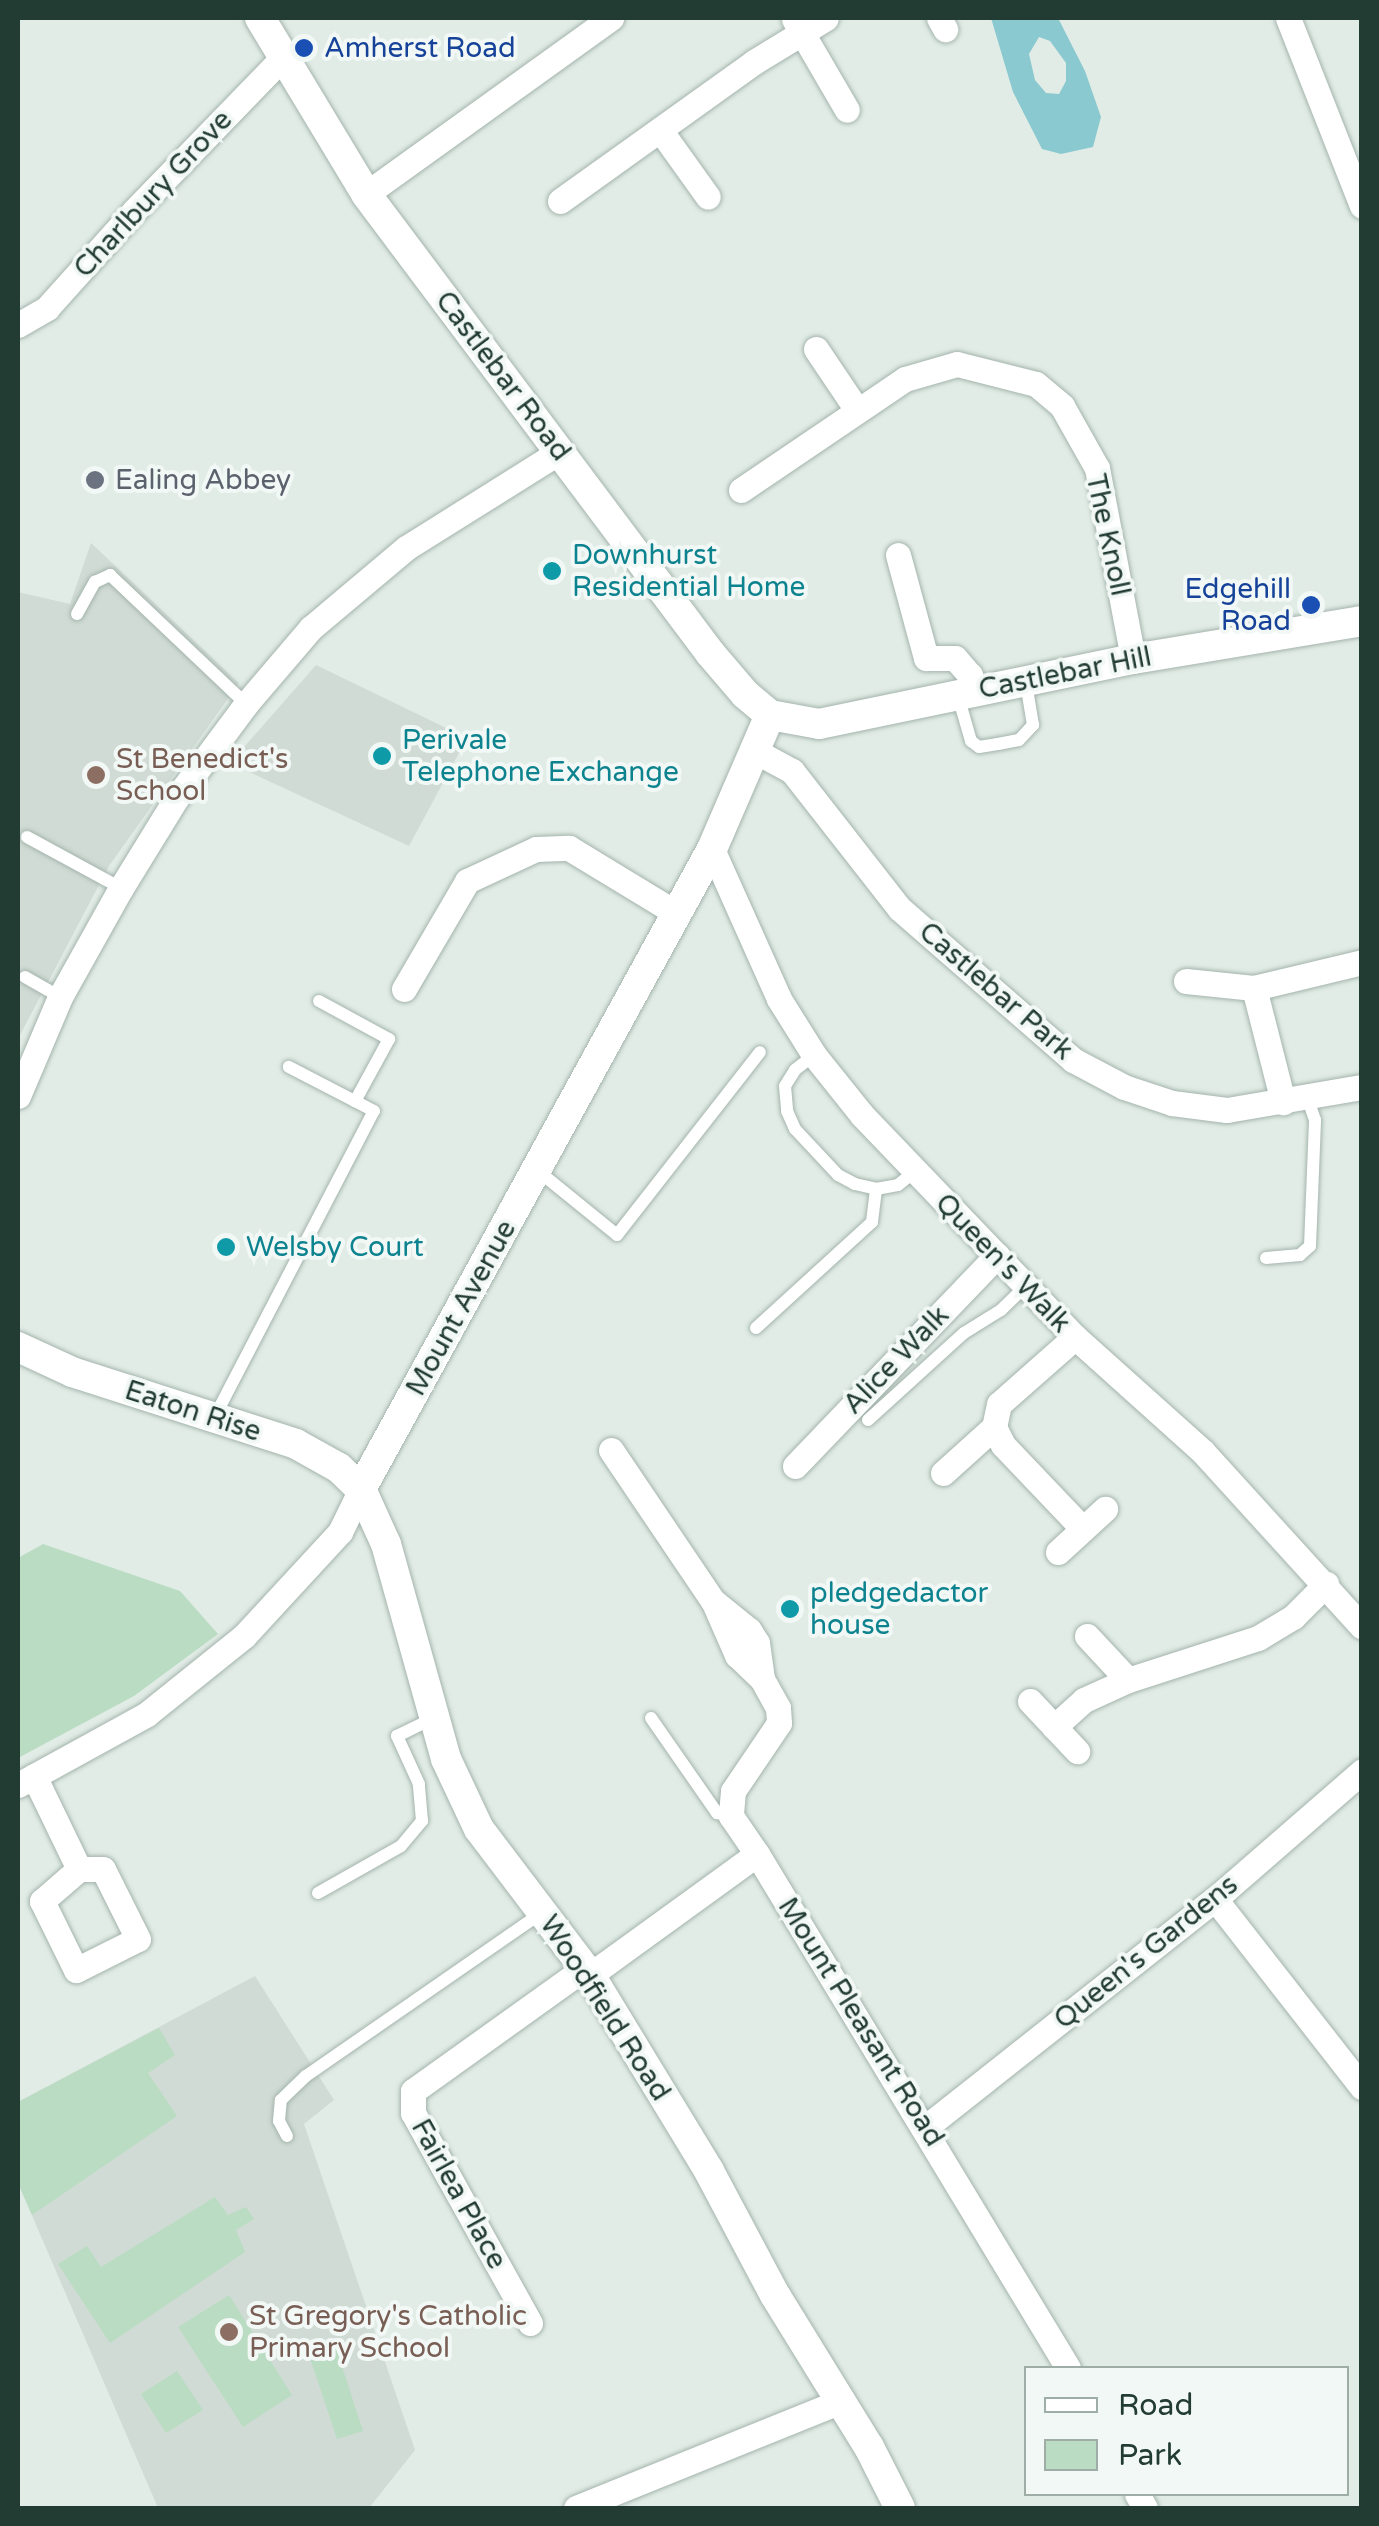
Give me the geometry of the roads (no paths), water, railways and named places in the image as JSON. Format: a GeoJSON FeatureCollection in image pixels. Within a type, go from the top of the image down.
{"type":"FeatureCollection","features":[{"type":"Feature","properties":{"kind":"street","name":"Castlebar Road"},"geometry":{"type":"LineString","coordinates":[[260,18],[366,194],[710,653],[745,694],[770,714]]}},
{"type":"Feature","properties":{"kind":"street"},"geometry":{"type":"LineString","coordinates":[[366,194],[611,18]]}},
{"type":"Feature","properties":{"kind":"street"},"geometry":{"type":"LineString","coordinates":[[560,202],[796,26],[826,18]]}},
{"type":"Feature","properties":{"kind":"street"},"geometry":{"type":"LineString","coordinates":[[1288,18],[1362,206]]}},
{"type":"Feature","properties":{"kind":"street"},"geometry":{"type":"LineString","coordinates":[[796,26],[846,110]]}},
{"type":"Feature","properties":{"kind":"street","name":"Charlbury Grove"},"geometry":{"type":"LineString","coordinates":[[18,325],[46,308],[134,210],[284,56]]}},
{"type":"Feature","properties":{"kind":"street"},"geometry":{"type":"LineString","coordinates":[[660,130],[708,197]]}},
{"type":"Feature","properties":{"kind":"street"},"geometry":{"type":"LineString","coordinates":[[816,348],[857,410]]}},
{"type":"Feature","properties":{"kind":"street","name":"The Knoll"},"geometry":{"type":"LineString","coordinates":[[742,490],[905,379],[957,364],[1036,384],[1062,406],[1096,468],[1133,659]]}},
{"type":"Feature","properties":{"kind":"street"},"geometry":{"type":"LineString","coordinates":[[18,1096],[60,997],[121,888],[177,797],[246,704],[311,628],[406,548],[559,452]]}},
{"type":"Feature","properties":{"kind":"street"},"geometry":{"type":"LineString","coordinates":[[898,555],[926,658],[955,658],[965,683]]}},
{"type":"Feature","properties":{"kind":"street","name":"Castlebar Hill"},"geometry":{"type":"LineString","coordinates":[[770,714],[820,724],[965,683],[1025,680],[1362,621]]}},
{"type":"Feature","properties":{"kind":"street","name":"Mount Avenue"},"geometry":{"type":"LineString","coordinates":[[26,1781],[147,1714],[244,1636],[340,1532],[360,1489],[712,849],[770,714]]}},
{"type":"Feature","properties":{"kind":"street","name":"Castlebar Park"},"geometry":{"type":"LineString","coordinates":[[755,751],[792,771],[900,908],[1073,1060],[1124,1087],[1172,1103],[1226,1110],[1362,1088]]}},
{"type":"Feature","properties":{"kind":"street"},"geometry":{"type":"LineString","coordinates":[[404,989],[468,881],[536,849],[569,848],[676,914]]}},
{"type":"Feature","properties":{"kind":"street","name":"Queen's Walk"},"geometry":{"type":"LineString","coordinates":[[712,849],[747,936],[814,1056],[914,1172],[1075,1337],[1203,1452],[1362,1627]]}},
{"type":"Feature","properties":{"kind":"street"},"geometry":{"type":"LineString","coordinates":[[1186,981],[1254,988],[1362,962]]}},
{"type":"Feature","properties":{"kind":"street"},"geometry":{"type":"LineString","coordinates":[[1254,988],[1295,1099]]}},
{"type":"Feature","properties":{"kind":"street","name":"Alice Walk"},"geometry":{"type":"LineString","coordinates":[[795,1466],[997,1255]]}},
{"type":"Feature","properties":{"kind":"street"},"geometry":{"type":"LineString","coordinates":[[943,1473],[994,1427],[999,1404],[1075,1337]]}},
{"type":"Feature","properties":{"kind":"street","name":"Eaton Rise"},"geometry":{"type":"LineString","coordinates":[[18,1347],[72,1372],[296,1444],[338,1468],[360,1489]]}},
{"type":"Feature","properties":{"kind":"street"},"geometry":{"type":"LineString","coordinates":[[994,1427],[1002,1444],[1083,1529]]}},
{"type":"Feature","properties":{"kind":"street"},"geometry":{"type":"LineString","coordinates":[[611,1450],[713,1601],[749,1630],[757,1643],[762,1679],[778,1708],[779,1724],[733,1791],[731,1816]]}},
{"type":"Feature","properties":{"kind":"street","name":"Woodfield Road"},"geometry":{"type":"LineString","coordinates":[[360,1489],[386,1544],[446,1759],[479,1829],[587,1972],[709,2170],[838,2402],[869,2447],[900,2508]]}},
{"type":"Feature","properties":{"kind":"street"},"geometry":{"type":"LineString","coordinates":[[1058,1552],[1105,1508]]}},
{"type":"Feature","properties":{"kind":"street"},"geometry":{"type":"LineString","coordinates":[[1054,1727],[1084,1700],[1128,1680],[1258,1638],[1293,1618],[1326,1584]]}},
{"type":"Feature","properties":{"kind":"street"},"geometry":{"type":"LineString","coordinates":[[1087,1636],[1128,1680]]}},
{"type":"Feature","properties":{"kind":"street"},"geometry":{"type":"LineString","coordinates":[[1030,1701],[1077,1751]]}},
{"type":"Feature","properties":{"kind":"street","name":"Queen's Gardens"},"geometry":{"type":"LineString","coordinates":[[926,2126],[1215,1899],[1362,1771]]}},
{"type":"Feature","properties":{"kind":"street"},"geometry":{"type":"LineString","coordinates":[[26,1781],[79,1868]]}},
{"type":"Feature","properties":{"kind":"street","name":"Mount Pleasant Road"},"geometry":{"type":"LineString","coordinates":[[731,1816],[926,2126],[1067,2366]]}},
{"type":"Feature","properties":{"kind":"street"},"geometry":{"type":"LineString","coordinates":[[587,1972],[757,1854]]}},
{"type":"Feature","properties":{"kind":"street"},"geometry":{"type":"LineString","coordinates":[[1215,1899],[1362,2086]]}},
{"type":"Feature","properties":{"kind":"street","name":"Fairlea Place"},"geometry":{"type":"LineString","coordinates":[[530,2323],[413,2113],[412,2090],[587,1972]]}},
{"type":"Feature","properties":{"kind":"street"},"geometry":{"type":"LineString","coordinates":[[588,2506],[838,2402]]}},
{"type":"Feature","properties":{"kind":"lane"},"geometry":{"type":"LineString","coordinates":[[77,614],[95,582],[110,576],[246,704]]}},
{"type":"Feature","properties":{"kind":"lane"},"geometry":{"type":"LineString","coordinates":[[965,683],[971,740],[979,747],[1019,740],[1033,725],[1025,680]]}},
{"type":"Feature","properties":{"kind":"lane"},"geometry":{"type":"LineString","coordinates":[[27,838],[121,888]]}},
{"type":"Feature","properties":{"kind":"lane"},"geometry":{"type":"LineString","coordinates":[[25,977],[60,997]]}},
{"type":"Feature","properties":{"kind":"lane"},"geometry":{"type":"LineString","coordinates":[[319,1002],[389,1039],[355,1101]]}},
{"type":"Feature","properties":{"kind":"lane"},"geometry":{"type":"LineString","coordinates":[[536,1170],[617,1235],[760,1052]]}},
{"type":"Feature","properties":{"kind":"lane"},"geometry":{"type":"LineString","coordinates":[[814,1056],[795,1070],[785,1086],[786,1111],[795,1130],[838,1175],[876,1189],[898,1185],[914,1172]]}},
{"type":"Feature","properties":{"kind":"lane"},"geometry":{"type":"LineString","coordinates":[[214,1418],[374,1111],[289,1066]]}},
{"type":"Feature","properties":{"kind":"lane"},"geometry":{"type":"LineString","coordinates":[[1266,1258],[1300,1255],[1310,1246],[1315,1120],[1295,1099]]}},
{"type":"Feature","properties":{"kind":"lane"},"geometry":{"type":"LineString","coordinates":[[756,1328],[872,1222],[876,1189]]}},
{"type":"Feature","properties":{"kind":"lane"},"geometry":{"type":"LineString","coordinates":[[868,1420],[964,1334],[1000,1310],[1026,1286]]}},
{"type":"Feature","properties":{"kind":"lane"},"geometry":{"type":"LineString","coordinates":[[318,1893],[401,1846],[422,1821],[419,1784],[398,1736],[434,1718]]}},
{"type":"Feature","properties":{"kind":"lane"},"geometry":{"type":"LineString","coordinates":[[651,1718],[717,1812],[731,1816]]}},
{"type":"Feature","properties":{"kind":"lane"},"geometry":{"type":"LineString","coordinates":[[287,2136],[279,2122],[281,2100],[306,2076],[543,1912]]}},
{"type":"Feature","properties":{"kind":"water"},"geometry":{"type":"Polygon","coordinates":[[[991,18],[1058,18],[1085,71],[1101,117],[1093,147],[1061,154],[1042,149],[1013,92],[991,18]],[[1039,37],[1029,54],[1035,80],[1046,93],[1059,94],[1066,81],[1066,63],[1050,41],[1039,37]]]}},
{"type":"Feature","properties":{"kind":"place","name":"Amherst Road"},"geometry":{"type":"Point","coordinates":[304,48]}},
{"type":"Feature","properties":{"kind":"place","name":"Ealing Abbey"},"geometry":{"type":"Point","coordinates":[95,480]}},
{"type":"Feature","properties":{"kind":"place","name":"Downhurst Residential Home"},"geometry":{"type":"Point","coordinates":[552,571]}},
{"type":"Feature","properties":{"kind":"place","name":"Edgehill Road"},"geometry":{"type":"Point","coordinates":[1311,605]}},
{"type":"Feature","properties":{"kind":"place","name":"Perivale Telephone Exchange"},"geometry":{"type":"Point","coordinates":[382,756]}},
{"type":"Feature","properties":{"kind":"place","name":"St Benedict's School"},"geometry":{"type":"Point","coordinates":[96,775]}},
{"type":"Feature","properties":{"kind":"place","name":"Welsby Court"},"geometry":{"type":"Point","coordinates":[226,1247]}},
{"type":"Feature","properties":{"kind":"place","name":"pledgedactor house"},"geometry":{"type":"Point","coordinates":[790,1609]}},
{"type":"Feature","properties":{"kind":"place","name":"St Gregory's Catholic Primary School"},"geometry":{"type":"Point","coordinates":[229,2332]}}]}
